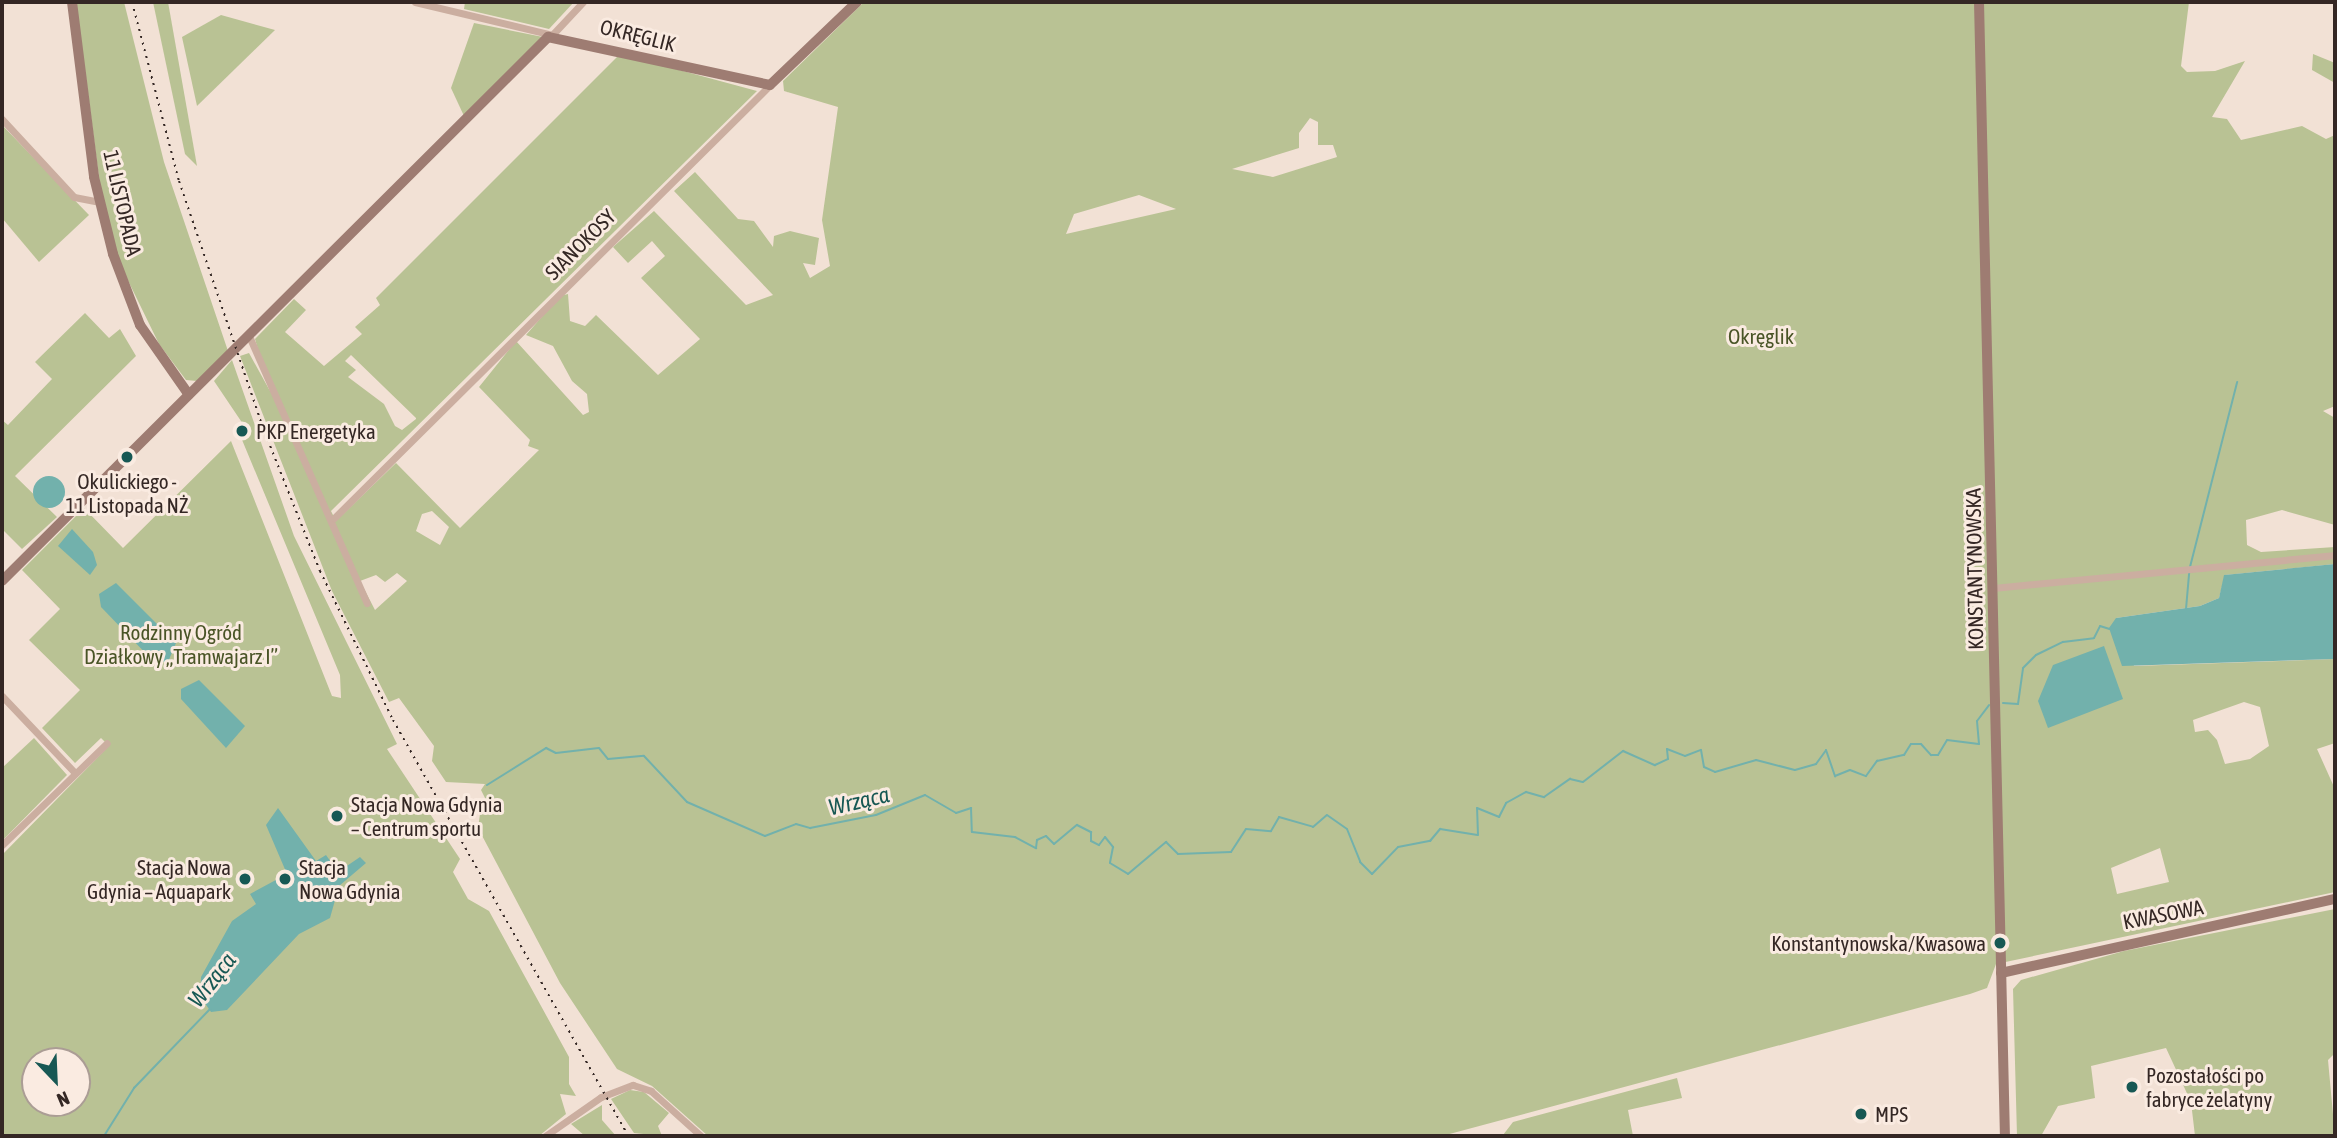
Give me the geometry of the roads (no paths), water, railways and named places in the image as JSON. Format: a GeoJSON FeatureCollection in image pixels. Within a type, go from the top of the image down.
{"type":"FeatureCollection","features":[{"type":"Feature","properties":{"kind":"street","name":"11 LISTOPADA"},"geometry":{"type":"LineString","coordinates":[[72,2],[99,202],[131,307],[189,395]]}},
{"type":"Feature","properties":{"kind":"street","name":"OKRĘGLIK"},"geometry":{"type":"LineString","coordinates":[[415,2],[770,85]]}},
{"type":"Feature","properties":{"kind":"street"},"geometry":{"type":"LineString","coordinates":[[2,581],[583,2]]}},
{"type":"Feature","properties":{"kind":"street","name":"SIANOKOSY"},"geometry":{"type":"LineString","coordinates":[[334,518],[857,2]]}},
{"type":"Feature","properties":{"kind":"street","name":"KONSTANTYNOWSKA"},"geometry":{"type":"LineString","coordinates":[[1979,2],[2005,1136]]}},
{"type":"Feature","properties":{"kind":"street"},"geometry":{"type":"LineString","coordinates":[[2,119],[78,200],[99,202]]}},
{"type":"Feature","properties":{"kind":"street"},"geometry":{"type":"LineString","coordinates":[[248,336],[334,518],[367,603]]}},
{"type":"Feature","properties":{"kind":"street"},"geometry":{"type":"LineString","coordinates":[[1993,588],[2335,555]]}},
{"type":"Feature","properties":{"kind":"street"},"geometry":{"type":"LineString","coordinates":[[2,696],[75,773]]}},
{"type":"Feature","properties":{"kind":"street"},"geometry":{"type":"LineString","coordinates":[[2,845],[107,743]]}},
{"type":"Feature","properties":{"kind":"street","name":"KWASOWA"},"geometry":{"type":"LineString","coordinates":[[2001,973],[2335,899]]}},
{"type":"Feature","properties":{"kind":"street"},"geometry":{"type":"LineString","coordinates":[[545,1136],[601,1097],[624,1086],[644,1087],[701,1136]]}},
{"type":"Feature","properties":{"kind":"water"},"geometry":{"type":"Polygon","coordinates":[[[49,476],[60,481],[65,492],[60,503],[49,508],[38,503],[33,492],[38,481],[49,476]]]}},
{"type":"Feature","properties":{"kind":"water"},"geometry":{"type":"Polygon","coordinates":[[[72,529],[93,552],[97,565],[90,575],[58,546],[72,529]]]}},
{"type":"Feature","properties":{"kind":"water"},"geometry":{"type":"Polygon","coordinates":[[[2335,564],[2335,659],[2122,666],[2109,628],[2116,618],[2200,606],[2219,598],[2224,575],[2335,564]]]}},
{"type":"Feature","properties":{"kind":"water"},"geometry":{"type":"Polygon","coordinates":[[[116,583],[176,643],[168,662],[154,662],[101,607],[99,594],[116,583]]]}},
{"type":"Feature","properties":{"kind":"water"},"geometry":{"type":"Polygon","coordinates":[[[2104,646],[2123,699],[2048,728],[2038,701],[2053,665],[2104,646]]]}},
{"type":"Feature","properties":{"kind":"water"},"geometry":{"type":"Polygon","coordinates":[[[199,680],[245,726],[226,748],[181,699],[181,689],[199,680]]]}},
{"type":"Feature","properties":{"kind":"water"},"geometry":{"type":"Polygon","coordinates":[[[278,808],[316,861],[326,855],[338,872],[360,857],[366,863],[339,886],[330,918],[299,934],[227,1010],[211,1012],[200,996],[201,977],[232,921],[256,904],[250,894],[287,874],[266,825],[278,808]]]}},
{"type":"Feature","properties":{"kind":"waterway"},"geometry":{"type":"LineString","coordinates":[[2190,567],[2237,382]]}},
{"type":"Feature","properties":{"kind":"waterway"},"geometry":{"type":"LineString","coordinates":[[2186,609],[2189,572]]}},
{"type":"Feature","properties":{"kind":"waterway","name":"Wrząca"},"geometry":{"type":"LineString","coordinates":[[2003,703],[2018,704],[2023,668],[2036,655],[2063,642],[2094,638],[2100,626],[2110,629]]}},
{"type":"Feature","properties":{"kind":"waterway","name":"Wrząca"},"geometry":{"type":"LineString","coordinates":[[487,785],[546,748],[556,753],[599,748],[608,759],[644,756],[687,802],[765,836],[796,824],[810,828],[876,815],[925,795],[956,813],[971,808],[972,832],[1015,837],[1036,848],[1037,840],[1046,836],[1054,844],[1077,825],[1091,832],[1091,841],[1099,845],[1105,837],[1113,847],[1110,863],[1128,874],[1166,842],[1178,854],[1231,852],[1246,829],[1271,831],[1279,817],[1313,827],[1327,815],[1347,829],[1360,862],[1372,874],[1398,847],[1430,841],[1440,829],[1478,835],[1477,808],[1499,817],[1506,803],[1526,792],[1544,797],[1570,779],[1583,782],[1623,751],[1655,765],[1668,759],[1667,749],[1685,756],[1701,750],[1704,767],[1715,772],[1756,760],[1795,770],[1816,764],[1826,750],[1835,776],[1850,770],[1866,776],[1877,761],[1904,755],[1911,744],[1921,744],[1931,755],[1938,755],[1947,740],[1979,744],[1977,721],[1989,705]]}},
{"type":"Feature","properties":{"kind":"waterway","name":"Wrząca"},"geometry":{"type":"LineString","coordinates":[[413,830],[422,829]]}},
{"type":"Feature","properties":{"kind":"waterway","name":"Wrząca"},"geometry":{"type":"LineString","coordinates":[[104,1136],[134,1088],[210,1009]]}},
{"type":"Feature","properties":{"kind":"railway"},"geometry":{"type":"LineString","coordinates":[[132,2],[179,181],[265,433],[320,571],[393,720],[628,1136]]}},
{"type":"Feature","properties":{"kind":"place","name":"PKP Energetyka"},"geometry":{"type":"Point","coordinates":[242,431]}},
{"type":"Feature","properties":{"kind":"place","name":"Okulickiego - 11 Listopada NŻ"},"geometry":{"type":"Point","coordinates":[127,457]}},
{"type":"Feature","properties":{"kind":"place","name":"Stacja Nowa Gdynia – Centrum sportu"},"geometry":{"type":"Point","coordinates":[337,816]}},
{"type":"Feature","properties":{"kind":"place","name":"Stacja Nowa Gdynia – Aquapark"},"geometry":{"type":"Point","coordinates":[245,879]}},
{"type":"Feature","properties":{"kind":"place","name":"Stacja Nowa Gdynia"},"geometry":{"type":"Point","coordinates":[285,879]}},
{"type":"Feature","properties":{"kind":"place","name":"Konstantynowska/Kwasowa"},"geometry":{"type":"Point","coordinates":[2000,943]}},
{"type":"Feature","properties":{"kind":"place","name":"Pozostałości po fabryce żelatyny"},"geometry":{"type":"Point","coordinates":[2132,1087]}},
{"type":"Feature","properties":{"kind":"place","name":"MPS"},"geometry":{"type":"Point","coordinates":[1861,1114]}},
{"type":"Feature","properties":{"kind":"park label","name":"Okręglik"},"geometry":{"type":"Point","coordinates":[1761,336]}},
{"type":"Feature","properties":{"kind":"park label","name":"Rodzinny Ogród Działkowy „Tramwajarz I”"},"geometry":{"type":"Point","coordinates":[181,644]}}]}
